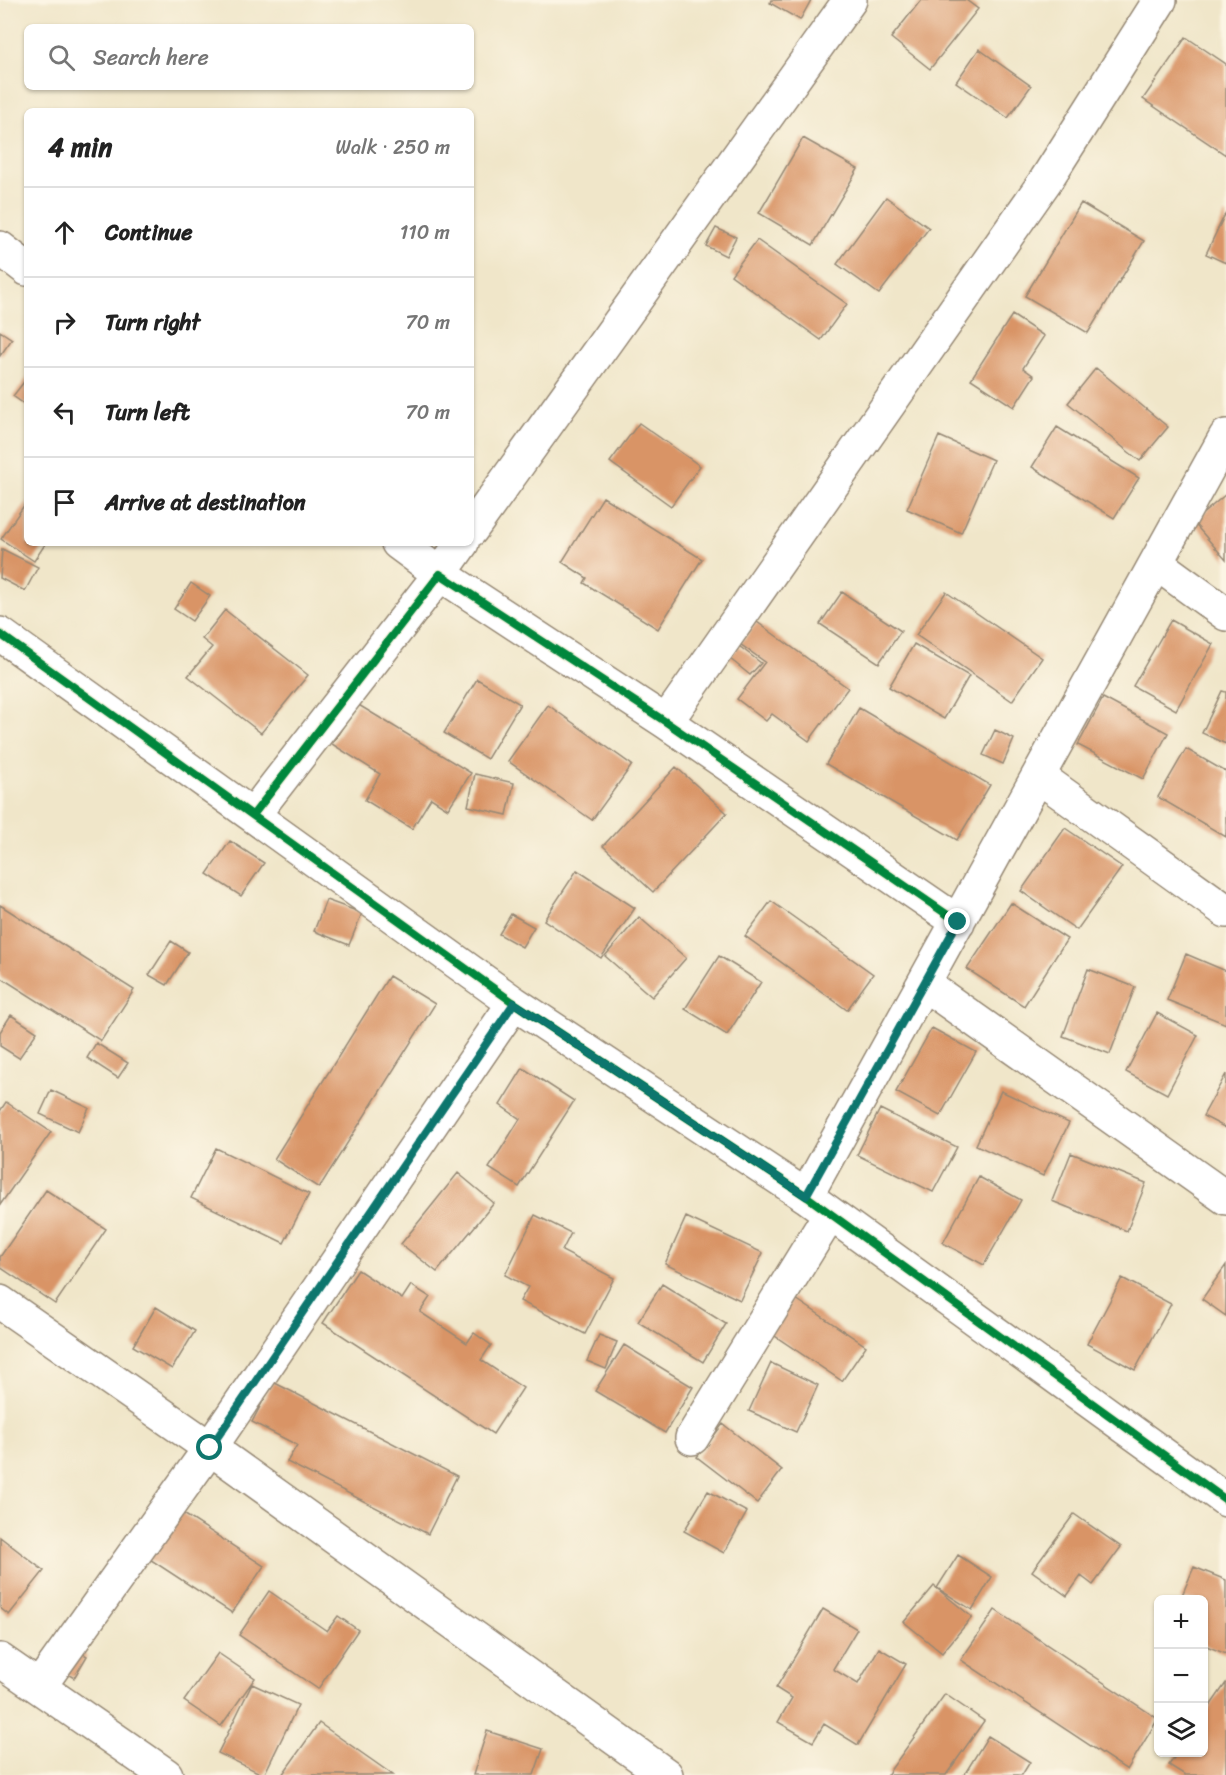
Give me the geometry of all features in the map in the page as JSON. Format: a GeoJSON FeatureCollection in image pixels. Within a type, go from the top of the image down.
{"type":"FeatureCollection","features":[{"type":"Feature","properties":{"kind":"street"},"geometry":{"type":"LineString","coordinates":[[474,526],[850,0]]}},
{"type":"Feature","properties":{"kind":"street"},"geometry":{"type":"LineString","coordinates":[[666,722],[1046,180],[1160,0]]}},
{"type":"Feature","properties":{"kind":"street"},"geometry":{"type":"LineString","coordinates":[[0,248],[24,267]]}},
{"type":"Feature","properties":{"kind":"street"},"geometry":{"type":"LineString","coordinates":[[692,1438],[818,1205],[924,984],[1226,436]]}},
{"type":"Feature","properties":{"kind":"street"},"geometry":{"type":"LineString","coordinates":[[402,546],[440,574],[666,722],[958,922]]}},
{"type":"Feature","properties":{"kind":"street"},"geometry":{"type":"LineString","coordinates":[[253,814],[460,546]]}},
{"type":"Feature","properties":{"kind":"street"},"geometry":{"type":"LineString","coordinates":[[1156,563],[1226,614]]}},
{"type":"Feature","properties":{"kind":"street"},"geometry":{"type":"LineString","coordinates":[[0,634],[514,1003],[818,1205],[1226,1500]]}},
{"type":"Feature","properties":{"kind":"street"},"geometry":{"type":"LineString","coordinates":[[1038,776],[1226,911]]}},
{"type":"Feature","properties":{"kind":"street"},"geometry":{"type":"LineString","coordinates":[[924,984],[1226,1198]]}},
{"type":"Feature","properties":{"kind":"street"},"geometry":{"type":"LineString","coordinates":[[39,1687],[210,1448],[514,1003]]}},
{"type":"Feature","properties":{"kind":"street"},"geometry":{"type":"LineString","coordinates":[[0,1302],[210,1448],[666,1775]]}},
{"type":"Feature","properties":{"kind":"street"},"geometry":{"type":"LineString","coordinates":[[0,1660],[157,1772]]}},
{"type":"Feature","properties":{"kind":"building"},"geometry":{"type":"Polygon","coordinates":[[[771,0],[811,0],[800,20],[770,3],[771,0]]]}},
{"type":"Feature","properties":{"kind":"building"},"geometry":{"type":"Polygon","coordinates":[[[921,0],[966,0],[978,9],[930,69],[891,38],[921,0]]]}},
{"type":"Feature","properties":{"kind":"building"},"geometry":{"type":"Polygon","coordinates":[[[1186,37],[1226,64],[1226,155],[1143,99],[1186,37]]]}},
{"type":"Feature","properties":{"kind":"building"},"geometry":{"type":"Polygon","coordinates":[[[979,49],[1031,86],[1008,118],[956,82],[979,49]]]}},
{"type":"Feature","properties":{"kind":"building"},"geometry":{"type":"Polygon","coordinates":[[[803,138],[858,169],[813,245],[759,213],[803,138]]]}},
{"type":"Feature","properties":{"kind":"building"},"geometry":{"type":"Polygon","coordinates":[[[886,197],[929,228],[879,294],[837,264],[886,197]]]}},
{"type":"Feature","properties":{"kind":"building"},"geometry":{"type":"Polygon","coordinates":[[[1081,203],[1144,241],[1088,333],[1025,296],[1081,203]]]}},
{"type":"Feature","properties":{"kind":"building"},"geometry":{"type":"Polygon","coordinates":[[[1226,212],[1226,263],[1206,254],[1226,212]]]}},
{"type":"Feature","properties":{"kind":"building"},"geometry":{"type":"Polygon","coordinates":[[[716,228],[736,237],[726,256],[706,246],[716,228]]]}},
{"type":"Feature","properties":{"kind":"building"},"geometry":{"type":"Polygon","coordinates":[[[757,240],[847,304],[821,340],[731,275],[757,240]]]}},
{"type":"Feature","properties":{"kind":"building"},"geometry":{"type":"Polygon","coordinates":[[[1012,315],[1044,336],[1023,368],[1034,376],[1014,407],[971,379],[1012,315]]]}},
{"type":"Feature","properties":{"kind":"building"},"geometry":{"type":"Polygon","coordinates":[[[0,331],[12,339],[0,356],[0,331]]]}},
{"type":"Feature","properties":{"kind":"building"},"geometry":{"type":"Polygon","coordinates":[[[1096,368],[1168,427],[1140,461],[1068,403],[1096,368]]]}},
{"type":"Feature","properties":{"kind":"building"},"geometry":{"type":"Polygon","coordinates":[[[24,382],[24,404],[13,396],[24,382]]]}},
{"type":"Feature","properties":{"kind":"building"},"geometry":{"type":"Polygon","coordinates":[[[639,423],[700,466],[671,506],[610,462],[639,423]]]}},
{"type":"Feature","properties":{"kind":"building"},"geometry":{"type":"Polygon","coordinates":[[[1057,427],[1139,478],[1114,518],[1032,467],[1057,427]]]}},
{"type":"Feature","properties":{"kind":"building"},"geometry":{"type":"Polygon","coordinates":[[[939,436],[993,460],[961,533],[907,509],[939,436]]]}},
{"type":"Feature","properties":{"kind":"building"},"geometry":{"type":"Polygon","coordinates":[[[1226,494],[1226,560],[1193,522],[1226,494]]]}},
{"type":"Feature","properties":{"kind":"building"},"geometry":{"type":"Polygon","coordinates":[[[603,497],[702,559],[658,629],[584,583],[587,578],[562,562],[603,497]]]}},
{"type":"Feature","properties":{"kind":"building"},"geometry":{"type":"Polygon","coordinates":[[[24,505],[24,546],[44,546],[34,561],[1,539],[24,505]]]}},
{"type":"Feature","properties":{"kind":"building"},"geometry":{"type":"Polygon","coordinates":[[[2,549],[38,567],[25,591],[0,578],[2,549]]]}},
{"type":"Feature","properties":{"kind":"building"},"geometry":{"type":"Polygon","coordinates":[[[191,583],[210,596],[192,621],[174,609],[191,583]]]}},
{"type":"Feature","properties":{"kind":"building"},"geometry":{"type":"Polygon","coordinates":[[[842,592],[901,631],[879,663],[820,624],[842,592]]]}},
{"type":"Feature","properties":{"kind":"building"},"geometry":{"type":"Polygon","coordinates":[[[946,592],[1042,658],[1012,701],[916,635],[946,592]]]}},
{"type":"Feature","properties":{"kind":"building"},"geometry":{"type":"Polygon","coordinates":[[[225,610],[308,675],[261,733],[188,676],[212,647],[202,639],[225,610]]]}},
{"type":"Feature","properties":{"kind":"building"},"geometry":{"type":"Polygon","coordinates":[[[1171,620],[1213,644],[1176,710],[1133,686],[1171,620]]]}},
{"type":"Feature","properties":{"kind":"building"},"geometry":{"type":"Polygon","coordinates":[[[757,622],[848,688],[809,741],[772,714],[766,721],[737,699],[765,662],[740,644],[757,622]]]}},
{"type":"Feature","properties":{"kind":"building"},"geometry":{"type":"Polygon","coordinates":[[[914,644],[969,676],[944,719],[889,687],[914,644]]]}},
{"type":"Feature","properties":{"kind":"building"},"geometry":{"type":"Polygon","coordinates":[[[739,646],[761,663],[750,675],[729,658],[739,646]]]}},
{"type":"Feature","properties":{"kind":"building"},"geometry":{"type":"Polygon","coordinates":[[[477,679],[520,704],[487,759],[444,733],[477,679]]]}},
{"type":"Feature","properties":{"kind":"building"},"geometry":{"type":"Polygon","coordinates":[[[1222,691],[1226,692],[1226,744],[1202,733],[1222,691]]]}},
{"type":"Feature","properties":{"kind":"building"},"geometry":{"type":"Polygon","coordinates":[[[1103,698],[1168,733],[1143,779],[1078,745],[1103,698]]]}},
{"type":"Feature","properties":{"kind":"building"},"geometry":{"type":"Polygon","coordinates":[[[357,704],[471,773],[448,809],[431,798],[412,829],[365,800],[380,774],[332,744],[357,704]]]}},
{"type":"Feature","properties":{"kind":"building"},"geometry":{"type":"Polygon","coordinates":[[[548,705],[632,765],[592,820],[508,761],[548,705]]]}},
{"type":"Feature","properties":{"kind":"building"},"geometry":{"type":"Polygon","coordinates":[[[859,708],[990,785],[957,840],[826,764],[859,708]]]}},
{"type":"Feature","properties":{"kind":"building"},"geometry":{"type":"Polygon","coordinates":[[[995,730],[1014,739],[1003,764],[983,755],[995,730]]]}},
{"type":"Feature","properties":{"kind":"building"},"geometry":{"type":"Polygon","coordinates":[[[1186,749],[1226,772],[1226,837],[1158,797],[1186,749]]]}},
{"type":"Feature","properties":{"kind":"building"},"geometry":{"type":"Polygon","coordinates":[[[676,767],[727,813],[653,892],[603,846],[676,767]]]}},
{"type":"Feature","properties":{"kind":"building"},"geometry":{"type":"Polygon","coordinates":[[[475,774],[514,783],[507,815],[468,806],[475,774]]]}},
{"type":"Feature","properties":{"kind":"building"},"geometry":{"type":"Polygon","coordinates":[[[1065,828],[1122,867],[1077,930],[1021,891],[1065,828]]]}},
{"type":"Feature","properties":{"kind":"building"},"geometry":{"type":"Polygon","coordinates":[[[230,841],[264,863],[241,896],[207,874],[230,841]]]}},
{"type":"Feature","properties":{"kind":"building"},"geometry":{"type":"Polygon","coordinates":[[[577,870],[635,908],[601,958],[544,920],[577,870]]]}},
{"type":"Feature","properties":{"kind":"building"},"geometry":{"type":"Polygon","coordinates":[[[326,900],[362,913],[349,945],[314,931],[326,900]]]}},
{"type":"Feature","properties":{"kind":"building"},"geometry":{"type":"Polygon","coordinates":[[[771,901],[873,974],[847,1010],[745,936],[771,901]]]}},
{"type":"Feature","properties":{"kind":"building"},"geometry":{"type":"Polygon","coordinates":[[[1011,903],[1067,939],[1024,1006],[967,969],[1011,903]]]}},
{"type":"Feature","properties":{"kind":"building"},"geometry":{"type":"Polygon","coordinates":[[[0,905],[134,990],[101,1041],[0,977],[0,905]]]}},
{"type":"Feature","properties":{"kind":"building"},"geometry":{"type":"Polygon","coordinates":[[[511,914],[534,927],[522,947],[499,934],[511,914]]]}},
{"type":"Feature","properties":{"kind":"building"},"geometry":{"type":"Polygon","coordinates":[[[639,917],[686,958],[652,997],[605,956],[639,917]]]}},
{"type":"Feature","properties":{"kind":"building"},"geometry":{"type":"Polygon","coordinates":[[[171,941],[188,952],[167,985],[149,975],[171,941]]]}},
{"type":"Feature","properties":{"kind":"building"},"geometry":{"type":"Polygon","coordinates":[[[1186,954],[1226,971],[1226,1024],[1167,1000],[1186,954]]]}},
{"type":"Feature","properties":{"kind":"building"},"geometry":{"type":"Polygon","coordinates":[[[719,956],[761,982],[727,1035],[685,1009],[719,956]]]}},
{"type":"Feature","properties":{"kind":"building"},"geometry":{"type":"Polygon","coordinates":[[[1088,969],[1135,987],[1110,1054],[1063,1036],[1088,969]]]}},
{"type":"Feature","properties":{"kind":"building"},"geometry":{"type":"Polygon","coordinates":[[[389,976],[435,1004],[319,1188],[274,1159],[389,976]]]}},
{"type":"Feature","properties":{"kind":"building"},"geometry":{"type":"Polygon","coordinates":[[[1157,1013],[1198,1035],[1167,1094],[1126,1072],[1157,1013]]]}},
{"type":"Feature","properties":{"kind":"building"},"geometry":{"type":"Polygon","coordinates":[[[11,1015],[37,1032],[19,1058],[0,1046],[0,1032],[11,1015]]]}},
{"type":"Feature","properties":{"kind":"building"},"geometry":{"type":"Polygon","coordinates":[[[932,1028],[976,1052],[940,1116],[896,1092],[932,1028]]]}},
{"type":"Feature","properties":{"kind":"building"},"geometry":{"type":"Polygon","coordinates":[[[96,1043],[128,1063],[118,1078],[87,1058],[96,1043]]]}},
{"type":"Feature","properties":{"kind":"building"},"geometry":{"type":"Polygon","coordinates":[[[523,1068],[574,1101],[519,1187],[489,1168],[520,1119],[500,1105],[523,1068]]]}},
{"type":"Feature","properties":{"kind":"building"},"geometry":{"type":"Polygon","coordinates":[[[1226,1074],[1226,1128],[1203,1116],[1226,1074]]]}},
{"type":"Feature","properties":{"kind":"building"},"geometry":{"type":"Polygon","coordinates":[[[51,1090],[89,1108],[78,1132],[40,1114],[51,1090]]]}},
{"type":"Feature","properties":{"kind":"building"},"geometry":{"type":"Polygon","coordinates":[[[1001,1091],[1069,1123],[1043,1176],[976,1145],[1001,1091]]]}},
{"type":"Feature","properties":{"kind":"building"},"geometry":{"type":"Polygon","coordinates":[[[6,1102],[51,1132],[0,1205],[0,1111],[6,1102]]]}},
{"type":"Feature","properties":{"kind":"building"},"geometry":{"type":"Polygon","coordinates":[[[880,1109],[957,1147],[933,1192],[857,1155],[880,1109]]]}},
{"type":"Feature","properties":{"kind":"building"},"geometry":{"type":"Polygon","coordinates":[[[216,1148],[309,1194],[284,1243],[191,1198],[216,1148]]]}},
{"type":"Feature","properties":{"kind":"building"},"geometry":{"type":"Polygon","coordinates":[[[1071,1153],[1146,1183],[1127,1231],[1052,1201],[1071,1153]]]}},
{"type":"Feature","properties":{"kind":"building"},"geometry":{"type":"Polygon","coordinates":[[[458,1173],[494,1203],[437,1272],[401,1244],[458,1173]]]}},
{"type":"Feature","properties":{"kind":"building"},"geometry":{"type":"Polygon","coordinates":[[[979,1177],[1021,1200],[984,1265],[943,1243],[979,1177]]]}},
{"type":"Feature","properties":{"kind":"building"},"geometry":{"type":"Polygon","coordinates":[[[46,1190],[106,1229],[55,1304],[0,1267],[0,1257],[46,1190]]]}},
{"type":"Feature","properties":{"kind":"building"},"geometry":{"type":"Polygon","coordinates":[[[535,1215],[571,1233],[562,1251],[614,1278],[585,1334],[520,1301],[528,1287],[505,1275],[535,1215]]]}},
{"type":"Feature","properties":{"kind":"building"},"geometry":{"type":"Polygon","coordinates":[[[686,1217],[763,1253],[740,1300],[665,1264],[686,1217]]]}},
{"type":"Feature","properties":{"kind":"building"},"geometry":{"type":"Polygon","coordinates":[[[1226,1265],[1226,1316],[1202,1299],[1226,1265]]]}},
{"type":"Feature","properties":{"kind":"building"},"geometry":{"type":"Polygon","coordinates":[[[358,1270],[402,1299],[411,1285],[430,1297],[420,1312],[467,1343],[474,1333],[491,1345],[481,1360],[523,1388],[493,1434],[323,1323],[358,1270]]]}},
{"type":"Feature","properties":{"kind":"building"},"geometry":{"type":"Polygon","coordinates":[[[1122,1278],[1171,1304],[1135,1370],[1087,1344],[1122,1278]]]}},
{"type":"Feature","properties":{"kind":"building"},"geometry":{"type":"Polygon","coordinates":[[[662,1284],[726,1324],[703,1362],[638,1322],[662,1284]]]}},
{"type":"Feature","properties":{"kind":"building"},"geometry":{"type":"Polygon","coordinates":[[[793,1297],[866,1346],[842,1381],[769,1332],[793,1297]]]}},
{"type":"Feature","properties":{"kind":"building"},"geometry":{"type":"Polygon","coordinates":[[[156,1307],[195,1331],[172,1369],[133,1346],[156,1307]]]}},
{"type":"Feature","properties":{"kind":"building"},"geometry":{"type":"Polygon","coordinates":[[[599,1335],[617,1342],[606,1369],[587,1361],[599,1335]]]}},
{"type":"Feature","properties":{"kind":"building"},"geometry":{"type":"Polygon","coordinates":[[[624,1345],[693,1387],[665,1433],[595,1391],[624,1345]]]}},
{"type":"Feature","properties":{"kind":"building"},"geometry":{"type":"Polygon","coordinates":[[[771,1363],[818,1385],[796,1432],[749,1411],[771,1363]]]}},
{"type":"Feature","properties":{"kind":"building"},"geometry":{"type":"Polygon","coordinates":[[[273,1382],[457,1476],[428,1534],[287,1462],[297,1445],[252,1422],[273,1382]]]}},
{"type":"Feature","properties":{"kind":"building"},"geometry":{"type":"Polygon","coordinates":[[[723,1424],[782,1470],[757,1503],[697,1457],[723,1424]]]}},
{"type":"Feature","properties":{"kind":"building"},"geometry":{"type":"Polygon","coordinates":[[[708,1491],[747,1512],[724,1553],[684,1531],[708,1491]]]}},
{"type":"Feature","properties":{"kind":"building"},"geometry":{"type":"Polygon","coordinates":[[[173,1507],[264,1566],[232,1613],[142,1554],[173,1507]]]}},
{"type":"Feature","properties":{"kind":"building"},"geometry":{"type":"Polygon","coordinates":[[[1074,1514],[1121,1547],[1093,1585],[1081,1576],[1067,1596],[1032,1571],[1074,1514]]]}},
{"type":"Feature","properties":{"kind":"building"},"geometry":{"type":"Polygon","coordinates":[[[0,1537],[44,1571],[9,1615],[0,1608],[0,1537]]]}},
{"type":"Feature","properties":{"kind":"building"},"geometry":{"type":"Polygon","coordinates":[[[958,1555],[992,1577],[972,1610],[937,1588],[958,1555]]]}},
{"type":"Feature","properties":{"kind":"building"},"geometry":{"type":"Polygon","coordinates":[[[1194,1567],[1226,1580],[1226,1654],[1208,1647],[1208,1595],[1182,1595],[1194,1567]]]}},
{"type":"Feature","properties":{"kind":"building"},"geometry":{"type":"Polygon","coordinates":[[[934,1586],[972,1617],[942,1653],[904,1622],[934,1586]]]}},
{"type":"Feature","properties":{"kind":"building"},"geometry":{"type":"Polygon","coordinates":[[[269,1591],[327,1631],[338,1616],[358,1630],[318,1689],[239,1635],[269,1591]]]}},
{"type":"Feature","properties":{"kind":"building"},"geometry":{"type":"Polygon","coordinates":[[[823,1609],[857,1629],[833,1669],[858,1684],[879,1648],[906,1664],[858,1745],[824,1724],[813,1742],[778,1722],[792,1698],[776,1688],[823,1609]]]}},
{"type":"Feature","properties":{"kind":"building"},"geometry":{"type":"Polygon","coordinates":[[[995,1610],[1154,1716],[1154,1726],[1127,1770],[961,1660],[995,1610]]]}},
{"type":"Feature","properties":{"kind":"building"},"geometry":{"type":"Polygon","coordinates":[[[69,1645],[87,1656],[74,1678],[56,1667],[69,1645]]]}},
{"type":"Feature","properties":{"kind":"building"},"geometry":{"type":"Polygon","coordinates":[[[218,1653],[255,1678],[221,1726],[184,1701],[218,1653]]]}},
{"type":"Feature","properties":{"kind":"building"},"geometry":{"type":"Polygon","coordinates":[[[1226,1683],[1226,1775],[1185,1775],[1169,1765],[1175,1757],[1208,1757],[1208,1709],[1226,1683]]]}},
{"type":"Feature","properties":{"kind":"building"},"geometry":{"type":"Polygon","coordinates":[[[252,1684],[298,1705],[264,1775],[218,1753],[252,1684]]]}},
{"type":"Feature","properties":{"kind":"building"},"geometry":{"type":"Polygon","coordinates":[[[945,1694],[984,1721],[946,1775],[887,1775],[945,1694]]]}},
{"type":"Feature","properties":{"kind":"building"},"geometry":{"type":"Polygon","coordinates":[[[319,1723],[393,1775],[282,1775],[319,1723]]]}},
{"type":"Feature","properties":{"kind":"building"},"geometry":{"type":"Polygon","coordinates":[[[487,1731],[543,1749],[534,1775],[473,1775],[487,1731]]]}},
{"type":"Feature","properties":{"kind":"building"},"geometry":{"type":"Polygon","coordinates":[[[988,1736],[1030,1762],[1022,1775],[964,1775],[988,1736]]]}},
{"type":"Feature","properties":{"kind":"cycle path"},"geometry":{"type":"LineString","coordinates":[[253,815],[440,574],[666,722],[958,922]]}},
{"type":"Feature","properties":{"kind":"cycle path"},"geometry":{"type":"LineString","coordinates":[[0,634],[514,1003],[806,1196],[1226,1500]]}},
{"type":"Feature","properties":{"kind":"route"},"geometry":{"type":"LineString","coordinates":[[210,1448],[514,1003],[806,1196],[958,922]]}}]}
